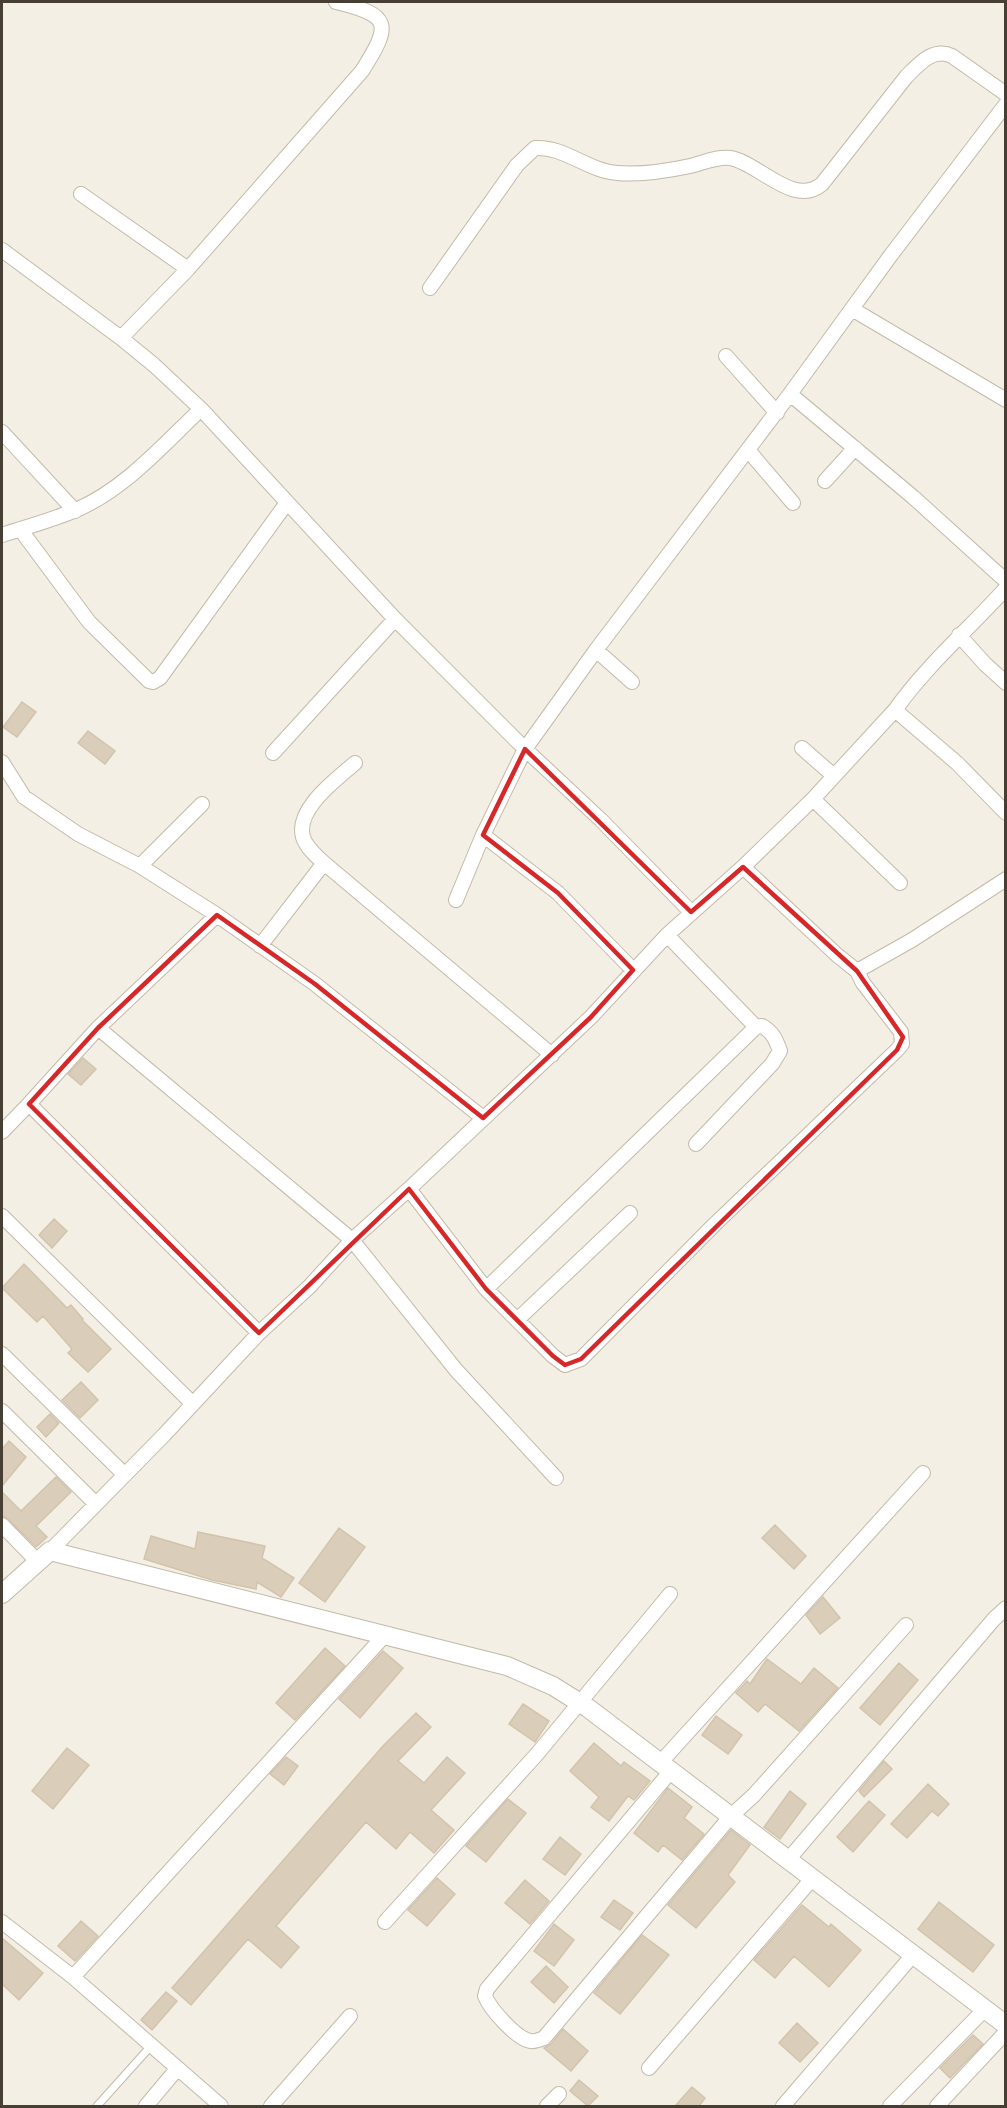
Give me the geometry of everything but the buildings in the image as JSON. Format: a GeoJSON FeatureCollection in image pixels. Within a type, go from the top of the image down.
{"type":"FeatureCollection","features":[{"type":"Feature","properties":{"kind":"street"},"geometry":{"type":"LineString","coordinates":[[121,338],[188,268],[362,70],[373,54],[382,32],[382,23],[368,12],[336,2]]}},
{"type":"Feature","properties":{"kind":"street"},"geometry":{"type":"LineString","coordinates":[[430,288],[517,165],[535,148],[558,151],[615,173],[675,169],[716,159],[731,158],[784,185],[809,190],[822,184],[898,87],[917,66],[934,54],[942,53],[952,56],[1005,94]]}},
{"type":"Feature","properties":{"kind":"street"},"geometry":{"type":"LineString","coordinates":[[456,900],[483,835],[525,749],[596,650],[777,413],[1005,104]]}},
{"type":"Feature","properties":{"kind":"street"},"geometry":{"type":"LineString","coordinates":[[81,194],[188,268]]}},
{"type":"Feature","properties":{"kind":"street"},"geometry":{"type":"LineString","coordinates":[[2,250],[121,338],[201,409],[286,504],[395,619],[525,749],[601,820],[691,912]]}},
{"type":"Feature","properties":{"kind":"street"},"geometry":{"type":"LineString","coordinates":[[852,309],[1005,399]]}},
{"type":"Feature","properties":{"kind":"street"},"geometry":{"type":"LineString","coordinates":[[726,356],[777,413]]}},
{"type":"Feature","properties":{"kind":"street"},"geometry":{"type":"LineString","coordinates":[[790,394],[855,448],[1005,581]]}},
{"type":"Feature","properties":{"kind":"street"},"geometry":{"type":"LineString","coordinates":[[2,535],[75,511],[107,492],[130,475],[201,409]]}},
{"type":"Feature","properties":{"kind":"street"},"geometry":{"type":"LineString","coordinates":[[2,432],[75,511]]}},
{"type":"Feature","properties":{"kind":"street"},"geometry":{"type":"LineString","coordinates":[[825,481],[855,448]]}},
{"type":"Feature","properties":{"kind":"street"},"geometry":{"type":"LineString","coordinates":[[748,450],[793,503]]}},
{"type":"Feature","properties":{"kind":"street"},"geometry":{"type":"LineString","coordinates":[[20,529],[89,622],[119,653],[149,681],[153,682],[160,678],[286,504]]}},
{"type":"Feature","properties":{"kind":"street"},"geometry":{"type":"LineString","coordinates":[[2,1594],[44,1557],[259,1333],[309,1287],[352,1240],[552,1055],[591,1017],[667,935],[743,867],[813,799],[895,710],[959,635],[1002,597]]}},
{"type":"Feature","properties":{"kind":"street"},"geometry":{"type":"LineString","coordinates":[[273,753],[395,619]]}},
{"type":"Feature","properties":{"kind":"street"},"geometry":{"type":"LineString","coordinates":[[959,635],[1005,683]]}},
{"type":"Feature","properties":{"kind":"street"},"geometry":{"type":"LineString","coordinates":[[596,650],[632,682]]}},
{"type":"Feature","properties":{"kind":"street"},"geometry":{"type":"LineString","coordinates":[[895,710],[957,763],[1005,813]]}},
{"type":"Feature","properties":{"kind":"street"},"geometry":{"type":"LineString","coordinates":[[802,748],[834,776]]}},
{"type":"Feature","properties":{"kind":"street"},"geometry":{"type":"LineString","coordinates":[[2,762],[24,797],[78,834],[140,866],[217,915],[315,984],[483,1118]]}},
{"type":"Feature","properties":{"kind":"street"},"geometry":{"type":"LineString","coordinates":[[355,763],[323,792],[304,818],[303,838],[311,851],[552,1055]]}},
{"type":"Feature","properties":{"kind":"street"},"geometry":{"type":"LineString","coordinates":[[813,799],[900,884]]}},
{"type":"Feature","properties":{"kind":"street"},"geometry":{"type":"LineString","coordinates":[[140,866],[201,804]]}},
{"type":"Feature","properties":{"kind":"street"},"geometry":{"type":"LineString","coordinates":[[483,835],[558,893],[633,970]]}},
{"type":"Feature","properties":{"kind":"street"},"geometry":{"type":"LineString","coordinates":[[260,946],[324,863]]}},
{"type":"Feature","properties":{"kind":"street"},"geometry":{"type":"LineString","coordinates":[[409,1189],[486,1289],[517,1320],[565,1365],[580,1359],[715,1224],[902,1044],[901,1032],[863,983],[857,971],[743,867]]}},
{"type":"Feature","properties":{"kind":"street"},"geometry":{"type":"LineString","coordinates":[[857,971],[912,940],[1005,879]]}},
{"type":"Feature","properties":{"kind":"street"},"geometry":{"type":"LineString","coordinates":[[2,1132],[98,1028],[217,915]]}},
{"type":"Feature","properties":{"kind":"street"},"geometry":{"type":"LineString","coordinates":[[667,935],[756,1027]]}},
{"type":"Feature","properties":{"kind":"street"},"geometry":{"type":"LineString","coordinates":[[486,1289],[756,1027],[762,1026],[769,1030],[776,1039],[780,1051],[772,1064],[696,1144]]}},
{"type":"Feature","properties":{"kind":"street"},"geometry":{"type":"LineString","coordinates":[[98,1028],[352,1240],[456,1370],[556,1478]]}},
{"type":"Feature","properties":{"kind":"street"},"geometry":{"type":"LineString","coordinates":[[29,1104],[259,1333]]}},
{"type":"Feature","properties":{"kind":"street"},"geometry":{"type":"LineString","coordinates":[[517,1320],[630,1213]]}},
{"type":"Feature","properties":{"kind":"street"},"geometry":{"type":"LineString","coordinates":[[2,1216],[193,1404]]}},
{"type":"Feature","properties":{"kind":"street"},"geometry":{"type":"LineString","coordinates":[[2,1353],[125,1474]]}},
{"type":"Feature","properties":{"kind":"street"},"geometry":{"type":"LineString","coordinates":[[2,1411],[96,1504]]}},
{"type":"Feature","properties":{"kind":"street"},"geometry":{"type":"LineString","coordinates":[[906,1625],[754,1795],[731,1816],[544,2038],[532,2042],[521,2038],[489,2006],[485,1996],[487,1989],[666,1767],[922,1473]]}},
{"type":"Feature","properties":{"kind":"street"},"geometry":{"type":"LineString","coordinates":[[2,1525],[44,1557],[507,1666],[553,1686],[580,1703],[666,1767],[1005,2025]]}},
{"type":"Feature","properties":{"kind":"street"},"geometry":{"type":"LineString","coordinates":[[385,1922],[537,1754],[670,1594]]}},
{"type":"Feature","properties":{"kind":"street"},"geometry":{"type":"LineString","coordinates":[[787,1861],[1005,1608]]}},
{"type":"Feature","properties":{"kind":"street"},"geometry":{"type":"LineString","coordinates":[[72,1977],[384,1636]]}},
{"type":"Feature","properties":{"kind":"street"},"geometry":{"type":"LineString","coordinates":[[649,2068],[812,1879]]}},
{"type":"Feature","properties":{"kind":"street"},"geometry":{"type":"LineString","coordinates":[[2,1922],[72,1977],[221,2106]]}},
{"type":"Feature","properties":{"kind":"street"},"geometry":{"type":"LineString","coordinates":[[783,2106],[913,1955]]}},
{"type":"Feature","properties":{"kind":"street"},"geometry":{"type":"LineString","coordinates":[[890,2106],[985,2009]]}},
{"type":"Feature","properties":{"kind":"street"},"geometry":{"type":"LineString","coordinates":[[271,2106],[350,2016]]}},
{"type":"Feature","properties":{"kind":"street"},"geometry":{"type":"LineString","coordinates":[[937,2106],[1005,2032]]}},
{"type":"Feature","properties":{"kind":"street"},"geometry":{"type":"LineString","coordinates":[[146,2106],[177,2069]]}},
{"type":"Feature","properties":{"kind":"street"},"geometry":{"type":"LineString","coordinates":[[547,2106],[560,2094]]}},
{"type":"Feature","properties":{"kind":"lane"},"geometry":{"type":"LineString","coordinates":[[97,2106],[151,2046]]}},
{"type":"Feature","properties":{"kind":"highlighted area"},"geometry":{"type":"Polygon","coordinates":[[[525,749],[691,912],[743,867],[857,971],[903,1037],[897,1050],[581,1359],[565,1365],[553,1356],[486,1289],[409,1189],[259,1333],[29,1104],[98,1028],[217,915],[315,984],[483,1118],[591,1017],[633,970],[558,893],[483,835],[525,749]]]}}]}
